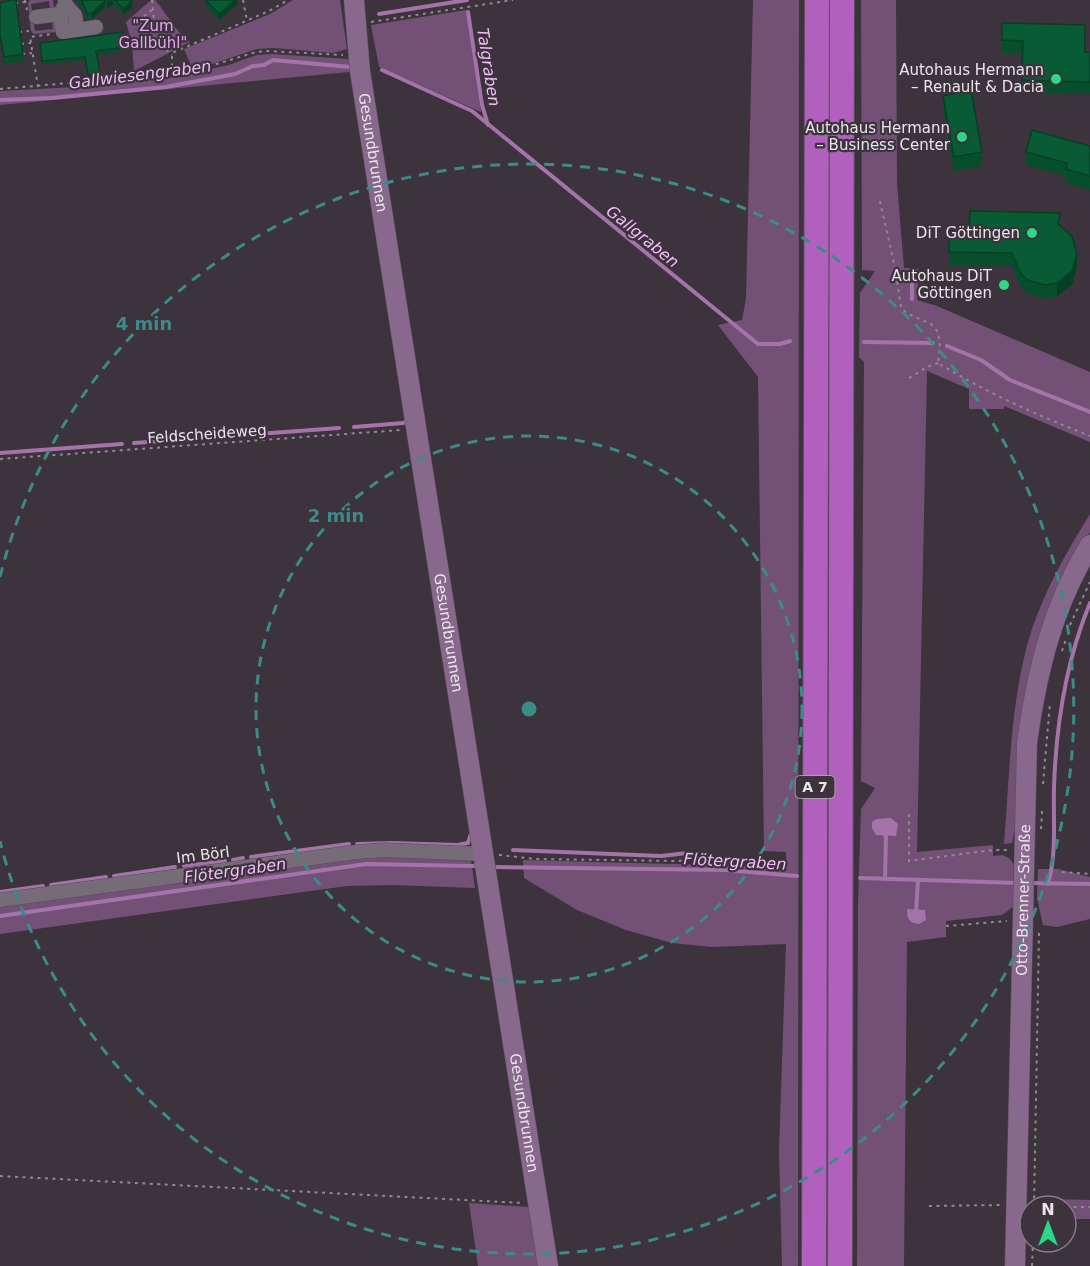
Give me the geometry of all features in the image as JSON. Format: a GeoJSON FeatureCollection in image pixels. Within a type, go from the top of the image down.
{"type":"FeatureCollection","features":[{"type":"Feature","properties":{"kind":"highway","name":"A 7"},"geometry":{"type":"LineString","coordinates":[[814,1266],[817,0]]}},
{"type":"Feature","properties":{"kind":"highway","name":"A 7"},"geometry":{"type":"LineString","coordinates":[[840,1266],[842,0]]}},
{"type":"Feature","properties":{"kind":"street","name":"Gesundbrunnen"},"geometry":{"type":"LineString","coordinates":[[354,0],[358,55],[548,1266]]}},
{"type":"Feature","properties":{"kind":"street"},"geometry":{"type":"LineString","coordinates":[[36,17],[63,6],[75,15],[70,31],[96,27]]}},
{"type":"Feature","properties":{"kind":"street","name":"Otto-Brenner-Straße"},"geometry":{"type":"LineString","coordinates":[[1015,1266],[1027,742],[1042,655],[1056,612],[1090,545]]}},
{"type":"Feature","properties":{"kind":"street","name":"Im Börl"},"geometry":{"type":"LineString","coordinates":[[0,900],[356,852],[385,850],[483,854]]}},
{"type":"Feature","properties":{"kind":"path"},"geometry":{"type":"LineString","coordinates":[[152,0],[155,29],[172,55],[172,74]]}},
{"type":"Feature","properties":{"kind":"path"},"geometry":{"type":"LineString","coordinates":[[243,0],[247,21]]}},
{"type":"Feature","properties":{"kind":"path"},"geometry":{"type":"LineString","coordinates":[[172,55],[197,41],[247,21],[288,0]]}},
{"type":"Feature","properties":{"kind":"path"},"geometry":{"type":"LineString","coordinates":[[356,23],[513,0]]}},
{"type":"Feature","properties":{"kind":"path"},"geometry":{"type":"LineString","coordinates":[[15,3],[25,2]]}},
{"type":"Feature","properties":{"kind":"path"},"geometry":{"type":"LineString","coordinates":[[138,21],[152,10]]}},
{"type":"Feature","properties":{"kind":"path"},"geometry":{"type":"LineString","coordinates":[[19,32],[29,31]]}},
{"type":"Feature","properties":{"kind":"path"},"geometry":{"type":"LineString","coordinates":[[38,87],[30,37],[70,31]]}},
{"type":"Feature","properties":{"kind":"path"},"geometry":{"type":"LineString","coordinates":[[21,44],[31,43]]}},
{"type":"Feature","properties":{"kind":"path"},"geometry":{"type":"LineString","coordinates":[[0,89],[172,74],[231,61],[256,52],[358,55]]}},
{"type":"Feature","properties":{"kind":"path"},"geometry":{"type":"LineString","coordinates":[[22,54],[32,53]]}},
{"type":"Feature","properties":{"kind":"path"},"geometry":{"type":"LineString","coordinates":[[880,201],[895,268],[900,307],[906,313],[931,324],[938,332],[940,346],[938,363]]}},
{"type":"Feature","properties":{"kind":"path"},"geometry":{"type":"LineString","coordinates":[[909,378],[938,363]]}},
{"type":"Feature","properties":{"kind":"path"},"geometry":{"type":"LineString","coordinates":[[938,363],[986,391],[1030,412],[1090,436]]}},
{"type":"Feature","properties":{"kind":"path","name":"Feldscheideweg"},"geometry":{"type":"LineString","coordinates":[[0,459],[410,429],[416,432]]}},
{"type":"Feature","properties":{"kind":"path"},"geometry":{"type":"LineString","coordinates":[[1069,628],[1090,582]]}},
{"type":"Feature","properties":{"kind":"path"},"geometry":{"type":"LineString","coordinates":[[1061,656],[1066,637]]}},
{"type":"Feature","properties":{"kind":"path"},"geometry":{"type":"LineString","coordinates":[[1042,785],[1050,702]]}},
{"type":"Feature","properties":{"kind":"path"},"geometry":{"type":"LineString","coordinates":[[1039,836],[1042,825],[1042,805]]}},
{"type":"Feature","properties":{"kind":"path"},"geometry":{"type":"LineString","coordinates":[[909,814],[909,861],[993,850]]}},
{"type":"Feature","properties":{"kind":"path"},"geometry":{"type":"LineString","coordinates":[[483,854],[536,859],[679,861],[714,853]]}},
{"type":"Feature","properties":{"kind":"path"},"geometry":{"type":"LineString","coordinates":[[1062,873],[1090,874]]}},
{"type":"Feature","properties":{"kind":"path"},"geometry":{"type":"LineString","coordinates":[[946,926],[1022,920]]}},
{"type":"Feature","properties":{"kind":"path"},"geometry":{"type":"LineString","coordinates":[[0,1176],[538,1204]]}},
{"type":"Feature","properties":{"kind":"path"},"geometry":{"type":"LineString","coordinates":[[929,1206],[992,1206]]}},
{"type":"Feature","properties":{"kind":"green space"},"geometry":{"type":"Polygon","coordinates":[[[30,0],[53,0],[54,9],[50,9],[49,1],[31,4],[35,31],[53,29],[52,21],[56,20],[57,32],[34,34],[31,31],[28,3],[30,0]]]}},
{"type":"Feature","properties":{"kind":"green space","name":"\"Zum Gallbühl\""},"geometry":{"type":"Polygon","coordinates":[[[151,0],[155,0],[175,28],[190,42],[134,71],[132,44],[126,22],[151,0]]]}},
{"type":"Feature","properties":{"kind":"green space"},"geometry":{"type":"Polygon","coordinates":[[[293,0],[340,0],[347,49],[333,53],[274,48],[257,49],[192,68],[184,49],[270,14],[293,0]]]}},
{"type":"Feature","properties":{"kind":"green space"},"geometry":{"type":"Polygon","coordinates":[[[753,0],[799,0],[798,1266],[782,1266],[779,1151],[786,944],[712,947],[672,943],[626,930],[577,910],[524,878],[523,860],[786,867],[786,852],[764,851],[758,377],[718,325],[742,320],[746,299],[753,0]]]}},
{"type":"Feature","properties":{"kind":"green space"},"geometry":{"type":"Polygon","coordinates":[[[861,0],[896,0],[897,183],[904,268],[919,269],[917,300],[937,306],[1090,372],[1090,442],[1004,406],[1004,409],[969,409],[969,389],[927,371],[917,852],[993,845],[993,856],[1003,855],[1014,865],[1013,907],[1002,915],[946,921],[946,937],[907,942],[904,1266],[857,1266],[858,904],[861,809],[875,788],[861,781],[864,362],[859,357],[860,293],[875,271],[862,270],[861,0]]]}},
{"type":"Feature","properties":{"kind":"green space"},"geometry":{"type":"Polygon","coordinates":[[[466,10],[481,112],[379,67],[371,25],[466,10]]]}},
{"type":"Feature","properties":{"kind":"green space"},"geometry":{"type":"Polygon","coordinates":[[[257,55],[349,59],[349,72],[0,105],[0,91],[76,87],[172,77],[229,65],[257,55]]]}},
{"type":"Feature","properties":{"kind":"green space"},"geometry":{"type":"Polygon","coordinates":[[[1090,514],[1090,532],[1070,566],[1012,843],[1004,844],[1015,708],[1025,655],[1032,629],[1050,584],[1090,514]]]}},
{"type":"Feature","properties":{"kind":"green space"},"geometry":{"type":"Polygon","coordinates":[[[367,856],[471,860],[475,888],[347,886],[0,934],[0,905],[367,856]]]}},
{"type":"Feature","properties":{"kind":"green space"},"geometry":{"type":"Polygon","coordinates":[[[1038,869],[1058,869],[1090,877],[1090,919],[1057,927],[1043,925],[1037,898],[1038,869]]]}},
{"type":"Feature","properties":{"kind":"green space"},"geometry":{"type":"Polygon","coordinates":[[[1078,1200],[1090,1200],[1090,1219],[1078,1219],[1078,1200]]]}},
{"type":"Feature","properties":{"kind":"green space"},"geometry":{"type":"Polygon","coordinates":[[[469,1203],[529,1207],[536,1219],[542,1266],[478,1266],[469,1203]]]}},
{"type":"Feature","properties":{"kind":"shaded area"},"geometry":{"type":"Polygon","coordinates":[[[891,818],[898,824],[896,836],[876,835],[872,822],[877,819],[891,818]]]}},
{"type":"Feature","properties":{"kind":"shaded area"},"geometry":{"type":"Polygon","coordinates":[[[907,909],[925,910],[926,920],[919,924],[913,923],[908,918],[907,909]]]}},
{"type":"Feature","properties":{"kind":"building"},"geometry":{"type":"Polygon","coordinates":[[[16,0],[23,54],[4,57],[0,35],[0,3],[16,0]]]}},
{"type":"Feature","properties":{"kind":"building"},"geometry":{"type":"Polygon","coordinates":[[[81,0],[111,0],[107,3],[105,1],[92,13],[87,13],[81,0]]]}},
{"type":"Feature","properties":{"kind":"building"},"geometry":{"type":"Polygon","coordinates":[[[115,0],[131,0],[132,1],[123,9],[115,0]]]}},
{"type":"Feature","properties":{"kind":"building"},"geometry":{"type":"Polygon","coordinates":[[[206,0],[235,0],[219,14],[206,0]]]}},
{"type":"Feature","properties":{"kind":"building"},"geometry":{"type":"Polygon","coordinates":[[[1002,23],[1085,25],[1085,52],[1090,52],[1090,82],[1022,80],[1023,41],[1002,40],[1002,23]]]}},
{"type":"Feature","properties":{"kind":"building"},"geometry":{"type":"Polygon","coordinates":[[[123,32],[126,47],[96,51],[100,73],[88,75],[85,57],[42,61],[40,43],[123,32]]]}},
{"type":"Feature","properties":{"kind":"building","name":"Autohaus Hermann – Business Center"},"geometry":{"type":"Polygon","coordinates":[[[971,90],[982,152],[954,157],[943,96],[971,90]]]}},
{"type":"Feature","properties":{"kind":"building"},"geometry":{"type":"Polygon","coordinates":[[[1032,130],[1090,146],[1090,176],[1066,169],[1067,163],[1026,152],[1032,130]]]}},
{"type":"Feature","properties":{"kind":"building"},"geometry":{"type":"Polygon","coordinates":[[[970,211],[1060,213],[1058,224],[1072,236],[1077,254],[1072,271],[1057,283],[1045,285],[1027,280],[1019,271],[1012,253],[949,252],[949,230],[969,230],[970,211]]]}},
{"type":"Feature","properties":{"kind":"waterway"},"geometry":{"type":"LineString","coordinates":[[379,14],[467,0]]}},
{"type":"Feature","properties":{"kind":"waterway","name":"Talgraben"},"geometry":{"type":"LineString","coordinates":[[468,12],[482,105],[488,125]]}},
{"type":"Feature","properties":{"kind":"waterway","name":"Gallwiesengraben"},"geometry":{"type":"LineString","coordinates":[[0,100],[51,98],[166,87],[235,74],[273,60],[351,67],[351,70]]}},
{"type":"Feature","properties":{"kind":"waterway","name":"Gallgraben"},"geometry":{"type":"LineString","coordinates":[[382,70],[472,111],[758,344],[780,344],[790,341]]}},
{"type":"Feature","properties":{"kind":"waterway"},"geometry":{"type":"LineString","coordinates":[[908,278],[912,278],[912,299]]}},
{"type":"Feature","properties":{"kind":"waterway","name":"Gallgraben"},"geometry":{"type":"LineString","coordinates":[[864,342],[933,343]]}},
{"type":"Feature","properties":{"kind":"waterway","name":"Gallgraben"},"geometry":{"type":"LineString","coordinates":[[947,346],[981,360],[1010,380],[1090,412]]}},
{"type":"Feature","properties":{"kind":"waterway"},"geometry":{"type":"LineString","coordinates":[[354,427],[403,423],[407,421],[406,418]]}},
{"type":"Feature","properties":{"kind":"waterway"},"geometry":{"type":"LineString","coordinates":[[232,436],[339,428]]}},
{"type":"Feature","properties":{"kind":"waterway"},"geometry":{"type":"LineString","coordinates":[[134,443],[219,437]]}},
{"type":"Feature","properties":{"kind":"waterway"},"geometry":{"type":"LineString","coordinates":[[0,453],[122,444]]}},
{"type":"Feature","properties":{"kind":"waterway"},"geometry":{"type":"LineString","coordinates":[[1048,884],[1054,848],[1055,764],[1060,717],[1069,670],[1090,603]]}},
{"type":"Feature","properties":{"kind":"waterway"},"geometry":{"type":"LineString","coordinates":[[882,832],[886,836],[885,879]]}},
{"type":"Feature","properties":{"kind":"waterway"},"geometry":{"type":"LineString","coordinates":[[357,844],[458,845],[468,843],[471,834]]}},
{"type":"Feature","properties":{"kind":"waterway"},"geometry":{"type":"LineString","coordinates":[[251,857],[349,844]]}},
{"type":"Feature","properties":{"kind":"waterway"},"geometry":{"type":"LineString","coordinates":[[513,850],[661,856],[687,853]]}},
{"type":"Feature","properties":{"kind":"waterway"},"geometry":{"type":"LineString","coordinates":[[233,860],[243,858]]}},
{"type":"Feature","properties":{"kind":"waterway"},"geometry":{"type":"LineString","coordinates":[[184,866],[225,861]]}},
{"type":"Feature","properties":{"kind":"waterway","name":"Flötergraben"},"geometry":{"type":"LineString","coordinates":[[0,916],[366,864],[474,866]]}},
{"type":"Feature","properties":{"kind":"waterway"},"geometry":{"type":"LineString","coordinates":[[114,876],[175,867]]}},
{"type":"Feature","properties":{"kind":"waterway","name":"Flötergraben"},"geometry":{"type":"LineString","coordinates":[[492,867],[726,870],[797,876]]}},
{"type":"Feature","properties":{"kind":"waterway"},"geometry":{"type":"LineString","coordinates":[[51,885],[106,877]]}},
{"type":"Feature","properties":{"kind":"waterway","name":"Flötergraben"},"geometry":{"type":"LineString","coordinates":[[860,878],[1018,883]]}},
{"type":"Feature","properties":{"kind":"waterway"},"geometry":{"type":"LineString","coordinates":[[916,912],[918,880]]}},
{"type":"Feature","properties":{"kind":"waterway","name":"Flötergraben"},"geometry":{"type":"LineString","coordinates":[[1029,883],[1090,884]]}},
{"type":"Feature","properties":{"kind":"waterway"},"geometry":{"type":"LineString","coordinates":[[0,892],[43,886]]}},
{"type":"Feature","properties":{"kind":"place","name":"Autohaus Hermann – Renault & Dacia"},"geometry":{"type":"Point","coordinates":[1056,79]}},
{"type":"Feature","properties":{"kind":"place","name":"Autohaus Hermann – Business Center"},"geometry":{"type":"Point","coordinates":[962,137]}},
{"type":"Feature","properties":{"kind":"place","name":"DiT Göttingen"},"geometry":{"type":"Point","coordinates":[1032,233]}},
{"type":"Feature","properties":{"kind":"place","name":"Autohaus DiT Göttingen"},"geometry":{"type":"Point","coordinates":[1004,285]}}]}
